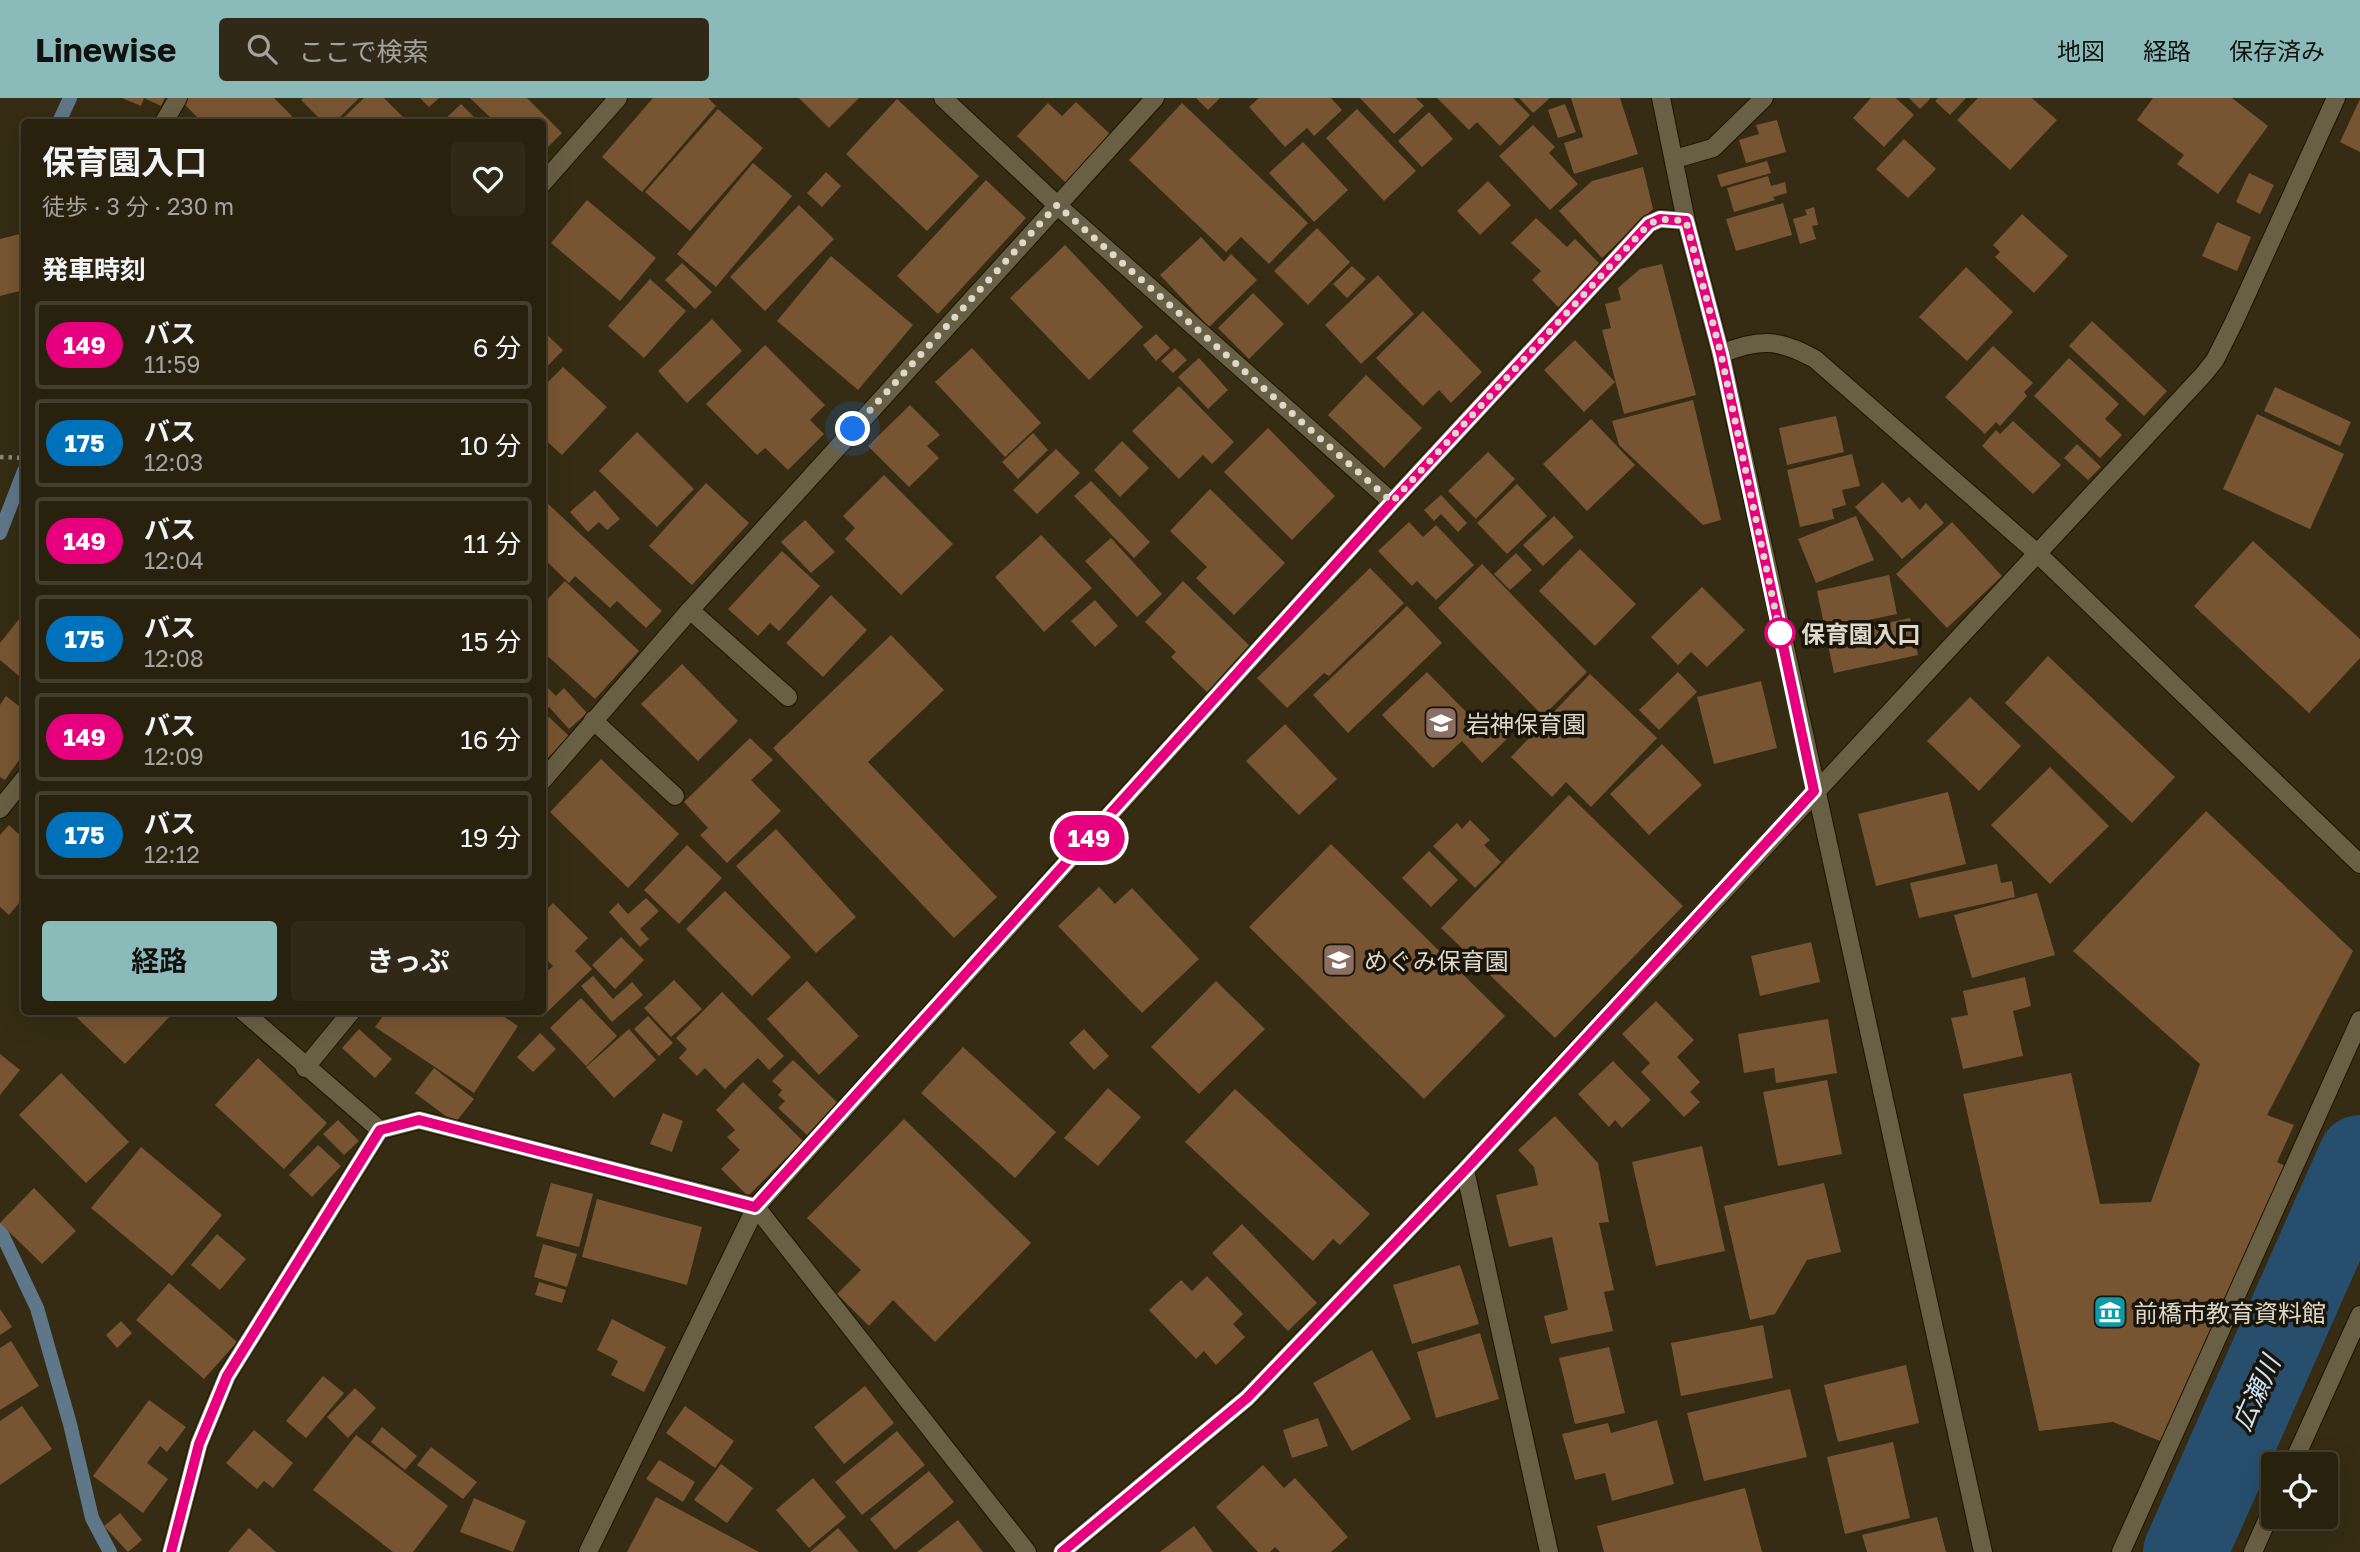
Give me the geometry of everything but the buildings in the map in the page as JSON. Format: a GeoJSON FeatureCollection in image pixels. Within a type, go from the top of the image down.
{"type":"FeatureCollection","features":[{"type":"Feature","properties":{"kind":"street"},"geometry":{"type":"LineString","coordinates":[[165,119],[178,98]]}},
{"type":"Feature","properties":{"kind":"street"},"geometry":{"type":"LineString","coordinates":[[546,179],[618,98]]}},
{"type":"Feature","properties":{"kind":"street"},"geometry":{"type":"LineString","coordinates":[[943,98],[1057,205],[1392,502]]}},
{"type":"Feature","properties":{"kind":"street"},"geometry":{"type":"LineString","coordinates":[[546,776],[690,610],[1155,98]]}},
{"type":"Feature","properties":{"kind":"street"},"geometry":{"type":"LineString","coordinates":[[1661,98],[1686,221],[1721,354],[1814,791],[1983,1552]]}},
{"type":"Feature","properties":{"kind":"street"},"geometry":{"type":"LineString","coordinates":[[1675,159],[1713,148],[1764,98]]}},
{"type":"Feature","properties":{"kind":"street"},"geometry":{"type":"LineString","coordinates":[[1062,1552],[1247,1398],[1465,1170],[2215,360],[2336,98]]}},
{"type":"Feature","properties":{"kind":"street"},"geometry":{"type":"LineString","coordinates":[[588,1552],[755,1207],[1392,502],[1649,224],[1660,219],[1686,221]]}},
{"type":"Feature","properties":{"kind":"street"},"geometry":{"type":"LineString","coordinates":[[1721,354],[1747,343],[1760,342],[1782,344],[1815,359],[2037,553],[2360,864]]}},
{"type":"Feature","properties":{"kind":"street"},"geometry":{"type":"LineString","coordinates":[[690,610],[788,697]]}},
{"type":"Feature","properties":{"kind":"street"},"geometry":{"type":"LineString","coordinates":[[593,720],[675,796]]}},
{"type":"Feature","properties":{"kind":"street"},"geometry":{"type":"LineString","coordinates":[[0,809],[21,788]]}},
{"type":"Feature","properties":{"kind":"street"},"geometry":{"type":"LineString","coordinates":[[247,1015],[305,1068],[380,1130]]}},
{"type":"Feature","properties":{"kind":"street"},"geometry":{"type":"LineString","coordinates":[[305,1068],[349,1015]]}},
{"type":"Feature","properties":{"kind":"street"},"geometry":{"type":"LineString","coordinates":[[2121,1552],[2360,1020]]}},
{"type":"Feature","properties":{"kind":"street"},"geometry":{"type":"LineString","coordinates":[[171,1552],[199,1444],[227,1376],[380,1130],[419,1120],[755,1207],[1027,1552]]}},
{"type":"Feature","properties":{"kind":"street"},"geometry":{"type":"LineString","coordinates":[[1465,1170],[1549,1552]]}},
{"type":"Feature","properties":{"kind":"street"},"geometry":{"type":"LineString","coordinates":[[2298,1452],[2360,1315]]}},
{"type":"Feature","properties":{"kind":"street"},"geometry":{"type":"LineString","coordinates":[[2253,1552],[2263,1529]]}},
{"type":"Feature","properties":{"kind":"path"},"geometry":{"type":"LineString","coordinates":[[0,457],[21,457]]}},
{"type":"Feature","properties":{"kind":"waterway"},"geometry":{"type":"LineString","coordinates":[[60,119],[70,98]]}},
{"type":"Feature","properties":{"kind":"waterway"},"geometry":{"type":"LineString","coordinates":[[0,533],[21,479]]}},
{"type":"Feature","properties":{"kind":"waterway","name":"広瀬川"},"geometry":{"type":"LineString","coordinates":[[2185,1552],[2360,1157]]}},
{"type":"Feature","properties":{"kind":"waterway"},"geometry":{"type":"LineString","coordinates":[[0,1230],[37,1308],[70,1424],[92,1518],[110,1552]]}},
{"type":"Feature","properties":{"kind":"bus line","name":"149"},"geometry":{"type":"LineString","coordinates":[[171,1552],[199,1444],[227,1376],[380,1130],[419,1120],[755,1207],[1392,502],[1649,224],[1660,219],[1686,221],[1721,354],[1814,791],[1465,1170],[1247,1398],[1062,1552]]}},
{"type":"Feature","properties":{"kind":"place","name":"保育園入口"},"geometry":{"type":"Point","coordinates":[1780,633]}},
{"type":"Feature","properties":{"kind":"place","name":"岩神保育園"},"geometry":{"type":"Point","coordinates":[1441,723]}},
{"type":"Feature","properties":{"kind":"place","name":"めぐみ保育園"},"geometry":{"type":"Point","coordinates":[1339,960]}},
{"type":"Feature","properties":{"kind":"place","name":"前橋市教育資料館"},"geometry":{"type":"Point","coordinates":[2110,1312]}},
{"type":"Feature","properties":{"kind":"route"},"geometry":{"type":"LineString","coordinates":[[853,429],[1057,205],[1392,502],[1649,224],[1660,219],[1686,221],[1721,354],[1780,633]]}}]}
